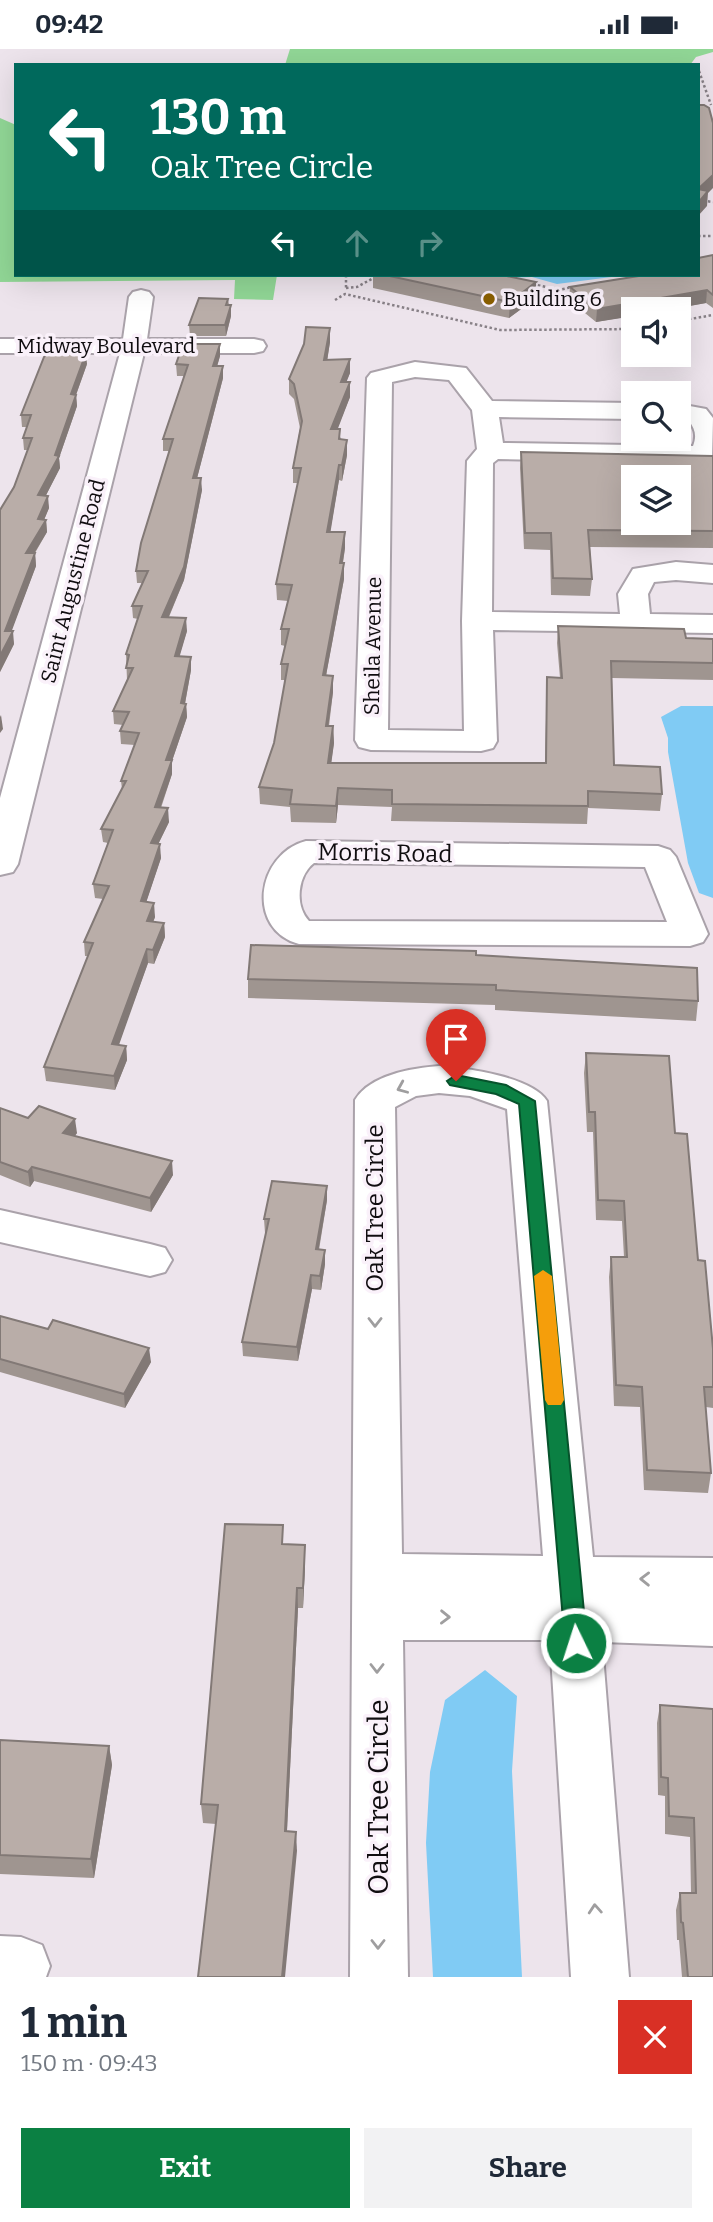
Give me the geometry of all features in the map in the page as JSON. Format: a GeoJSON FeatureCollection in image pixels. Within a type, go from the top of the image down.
{"type":"FeatureCollection","features":[{"type":"Feature","properties":{"kind":"street","name":"Saint Augustine Road"},"geometry":{"type":"LineString","coordinates":[[0,864],[134,346],[141,297]]}},
{"type":"Feature","properties":{"kind":"street","name":"Midway Boulevard"},"geometry":{"type":"LineString","coordinates":[[0,346],[254,346]]}},
{"type":"Feature","properties":{"kind":"street","name":"Sheila Avenue"},"geometry":{"type":"LineString","coordinates":[[477,621],[481,741],[371,740],[380,378],[415,369],[457,373],[485,409],[491,451]]}},
{"type":"Feature","properties":{"kind":"street"},"geometry":{"type":"LineString","coordinates":[[485,409],[621,411]]}},
{"type":"Feature","properties":{"kind":"street"},"geometry":{"type":"LineString","coordinates":[[691,413],[696,414],[710,432],[704,453],[674,455],[491,451],[480,461],[477,621],[713,624]]}},
{"type":"Feature","properties":{"kind":"street"},"geometry":{"type":"LineString","coordinates":[[636,623],[633,594],[643,575],[676,571],[713,574]]}},
{"type":"Feature","properties":{"kind":"street","name":"Morris Road"},"geometry":{"type":"LineString","coordinates":[[306,852],[658,857],[702,934],[299,932],[284,916],[282,893],[288,866],[306,852]]}},
{"type":"Feature","properties":{"kind":"street","name":"Oak Tree Circle"},"geometry":{"type":"LineString","coordinates":[[379,1977],[375,1100],[411,1083],[456,1081],[500,1089],[527,1101],[573,1598],[600,1977]]}},
{"type":"Feature","properties":{"kind":"street"},"geometry":{"type":"LineString","coordinates":[[0,1226],[150,1260]]}},
{"type":"Feature","properties":{"kind":"street"},"geometry":{"type":"LineString","coordinates":[[376,1596],[573,1598],[713,1580]]}},
{"type":"Feature","properties":{"kind":"street"},"geometry":{"type":"LineString","coordinates":[[573,1598],[713,1624]]}},
{"type":"Feature","properties":{"kind":"path"},"geometry":{"type":"LineString","coordinates":[[700,74],[711,105]]}},
{"type":"Feature","properties":{"kind":"path"},"geometry":{"type":"LineString","coordinates":[[345,294],[346,277]]}},
{"type":"Feature","properties":{"kind":"path"},"geometry":{"type":"LineString","coordinates":[[346,288],[357,287],[375,277]]}},
{"type":"Feature","properties":{"kind":"path"},"geometry":{"type":"LineString","coordinates":[[526,284],[559,290],[583,286]]}},
{"type":"Feature","properties":{"kind":"path"},"geometry":{"type":"LineString","coordinates":[[335,300],[345,294],[500,330],[621,329]]}},
{"type":"Feature","properties":{"kind":"path"},"geometry":{"type":"LineString","coordinates":[[691,319],[713,316]]}},
{"type":"Feature","properties":{"kind":"green space"},"geometry":{"type":"Polygon","coordinates":[[[290,49],[713,49],[713,52],[696,57],[692,63],[286,63],[290,49]]]}},
{"type":"Feature","properties":{"kind":"green space"},"geometry":{"type":"Polygon","coordinates":[[[0,118],[14,124],[14,277],[277,277],[273,300],[234,299],[235,280],[0,282],[0,118]]]}},
{"type":"Feature","properties":{"kind":"water"},"geometry":{"type":"Polygon","coordinates":[[[532,277],[611,277],[557,284],[532,277]]]}},
{"type":"Feature","properties":{"kind":"water"},"geometry":{"type":"Polygon","coordinates":[[[681,706],[713,706],[713,898],[699,893],[688,863],[668,752],[668,738],[661,717],[681,706]]]}},
{"type":"Feature","properties":{"kind":"water"},"geometry":{"type":"Polygon","coordinates":[[[485,1670],[517,1696],[512,1771],[522,1977],[433,1977],[426,1843],[430,1772],[445,1700],[485,1670]]]}},
{"type":"Feature","properties":{"kind":"building"},"geometry":{"type":"Polygon","coordinates":[[[700,105],[709,108],[713,123],[713,175],[700,187],[700,105]]]}},
{"type":"Feature","properties":{"kind":"building"},"geometry":{"type":"Polygon","coordinates":[[[700,189],[708,191],[700,201],[700,189]]]}},
{"type":"Feature","properties":{"kind":"building"},"geometry":{"type":"Polygon","coordinates":[[[713,255],[713,295],[707,290],[666,297],[621,297],[621,305],[597,309],[570,287],[632,277],[700,277],[700,258],[713,255]]]}},
{"type":"Feature","properties":{"kind":"building"},"geometry":{"type":"Polygon","coordinates":[[[394,277],[512,277],[536,282],[510,302],[394,277]]]}},
{"type":"Feature","properties":{"kind":"building"},"geometry":{"type":"Polygon","coordinates":[[[199,298],[228,299],[226,305],[231,305],[225,325],[189,325],[199,298]]]}},
{"type":"Feature","properties":{"kind":"building"},"geometry":{"type":"Polygon","coordinates":[[[306,327],[330,328],[324,360],[350,359],[341,382],[350,382],[331,429],[340,429],[339,439],[347,440],[342,465],[339,465],[327,532],[345,532],[340,563],[344,563],[323,675],[333,676],[326,726],[333,726],[328,763],[546,763],[547,677],[562,678],[558,626],[684,629],[686,638],[713,639],[713,663],[611,661],[614,765],[660,767],[662,794],[588,791],[588,806],[392,804],[392,790],[338,788],[336,806],[290,804],[292,790],[259,787],[274,743],[288,664],[281,664],[289,629],[281,629],[292,585],[276,584],[301,468],[293,468],[302,421],[294,384],[289,379],[304,344],[306,327]]]}},
{"type":"Feature","properties":{"kind":"building"},"geometry":{"type":"Polygon","coordinates":[[[183,344],[220,344],[213,366],[223,366],[193,478],[201,478],[184,567],[162,617],[186,618],[175,656],[191,657],[181,703],[186,704],[166,760],[172,760],[155,807],[168,808],[151,843],[160,844],[141,901],[154,903],[147,921],[164,923],[153,950],[147,949],[112,1044],[126,1046],[114,1076],[44,1067],[93,943],[84,942],[109,886],[93,884],[113,830],[101,829],[126,781],[121,781],[139,733],[120,731],[129,712],[113,711],[133,668],[126,668],[129,655],[126,654],[142,606],[132,606],[148,571],[136,571],[141,543],[173,439],[163,439],[188,365],[176,364],[183,344]]]}},
{"type":"Feature","properties":{"kind":"building"},"geometry":{"type":"Polygon","coordinates":[[[49,352],[86,353],[71,394],[76,395],[55,455],[59,456],[38,495],[48,496],[38,519],[46,520],[26,553],[35,553],[5,631],[13,631],[0,656],[0,510],[14,487],[32,438],[23,438],[31,415],[21,415],[44,357],[49,352]]]}},
{"type":"Feature","properties":{"kind":"building"},"geometry":{"type":"Polygon","coordinates":[[[521,452],[713,456],[713,531],[691,531],[691,465],[621,465],[621,530],[588,530],[592,579],[553,578],[551,533],[525,533],[521,452]]]}},
{"type":"Feature","properties":{"kind":"building"},"geometry":{"type":"Polygon","coordinates":[[[251,945],[476,951],[476,955],[697,968],[698,1001],[496,990],[496,985],[248,979],[251,945]]]}},
{"type":"Feature","properties":{"kind":"building"},"geometry":{"type":"Polygon","coordinates":[[[586,1053],[669,1056],[675,1133],[687,1134],[698,1260],[705,1261],[713,1349],[713,1387],[704,1387],[711,1473],[647,1470],[642,1387],[616,1385],[611,1257],[627,1257],[624,1201],[598,1200],[595,1112],[589,1112],[586,1053]]]}},
{"type":"Feature","properties":{"kind":"building"},"geometry":{"type":"Polygon","coordinates":[[[39,1106],[75,1119],[63,1133],[172,1161],[150,1198],[32,1167],[28,1172],[0,1162],[0,1108],[28,1118],[39,1106]]]}},
{"type":"Feature","properties":{"kind":"building"},"geometry":{"type":"Polygon","coordinates":[[[272,1181],[327,1186],[316,1249],[325,1250],[320,1276],[311,1275],[297,1347],[242,1342],[269,1219],[264,1219],[272,1181]]]}},
{"type":"Feature","properties":{"kind":"building"},"geometry":{"type":"Polygon","coordinates":[[[0,1316],[48,1329],[53,1320],[149,1348],[124,1394],[0,1359],[0,1316]]]}},
{"type":"Feature","properties":{"kind":"building"},"geometry":{"type":"Polygon","coordinates":[[[225,1524],[283,1525],[282,1544],[305,1545],[303,1588],[297,1588],[285,1831],[296,1832],[282,1977],[198,1977],[218,1805],[201,1804],[225,1524]]]}},
{"type":"Feature","properties":{"kind":"building"},"geometry":{"type":"Polygon","coordinates":[[[660,1705],[713,1709],[713,1977],[688,1977],[680,1893],[696,1893],[694,1818],[669,1816],[668,1778],[661,1777],[660,1705]]]}},
{"type":"Feature","properties":{"kind":"building"},"geometry":{"type":"Polygon","coordinates":[[[0,1740],[109,1746],[91,1859],[0,1855],[0,1740]]]}},
{"type":"Feature","properties":{"kind":"slow traffic"},"geometry":{"type":"LineString","coordinates":[[543,1276],[554,1400]]}},
{"type":"Feature","properties":{"kind":"place","name":"Building 6"},"geometry":{"type":"Point","coordinates":[489,299]}},
{"type":"Feature","properties":{"kind":"route"},"geometry":{"type":"LineString","coordinates":[[456,1081],[500,1089],[527,1101],[576,1643]]}}]}
